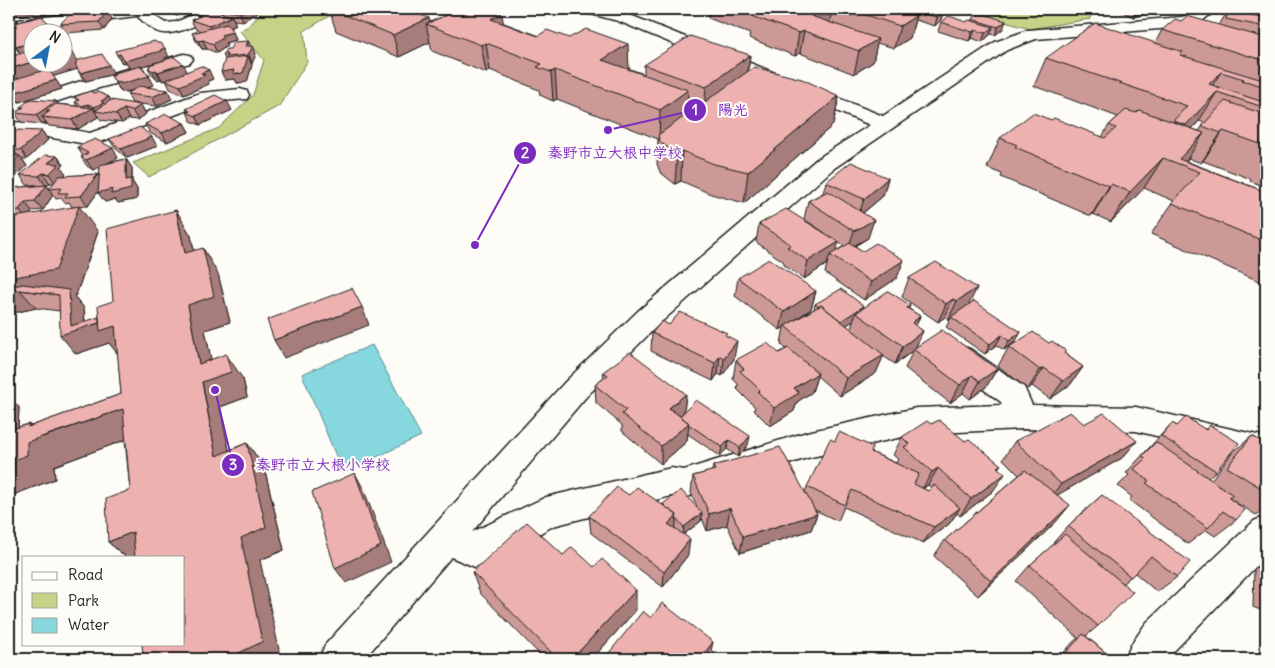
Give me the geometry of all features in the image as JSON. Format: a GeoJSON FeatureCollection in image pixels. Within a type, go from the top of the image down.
{"type":"FeatureCollection","features":[{"type":"Feature","properties":{"kind":"street"},"geometry":{"type":"LineString","coordinates":[[9,26],[140,11],[162,28],[179,26],[219,9]]}},
{"type":"Feature","properties":{"kind":"street"},"geometry":{"type":"LineString","coordinates":[[589,9],[624,18],[885,124]]}},
{"type":"Feature","properties":{"kind":"street"},"geometry":{"type":"LineString","coordinates":[[637,9],[652,13],[703,50]]}},
{"type":"Feature","properties":{"kind":"street"},"geometry":{"type":"LineString","coordinates":[[339,659],[576,390],[648,318],[825,164],[1001,46],[1017,39],[1049,33],[1184,22],[1196,18],[1209,9]]}},
{"type":"Feature","properties":{"kind":"street"},"geometry":{"type":"LineString","coordinates":[[9,111],[85,86],[185,58]]}},
{"type":"Feature","properties":{"kind":"street"},"geometry":{"type":"LineString","coordinates":[[9,128],[36,129],[92,139],[208,91],[240,95]]}},
{"type":"Feature","properties":{"kind":"street"},"geometry":{"type":"LineString","coordinates":[[53,151],[73,136]]}},
{"type":"Feature","properties":{"kind":"street"},"geometry":{"type":"LineString","coordinates":[[937,340],[1013,395],[1022,417]]}},
{"type":"Feature","properties":{"kind":"street"},"geometry":{"type":"LineString","coordinates":[[444,538],[475,550],[546,512],[671,482],[684,484],[807,445],[916,421],[1022,417],[1136,419],[1266,450]]}},
{"type":"Feature","properties":{"kind":"street"},"geometry":{"type":"LineString","coordinates":[[1145,659],[1160,638],[1266,532]]}},
{"type":"Feature","properties":{"kind":"green space"},"geometry":{"type":"Polygon","coordinates":[[[264,9],[341,9],[304,31],[307,62],[279,106],[149,177],[133,163],[219,128],[253,95],[264,60],[240,31],[251,24],[264,9]]]}},
{"type":"Feature","properties":{"kind":"green space"},"geometry":{"type":"Polygon","coordinates":[[[933,9],[1091,9],[1090,19],[1030,29],[961,10],[933,9]]]}},
{"type":"Feature","properties":{"kind":"water"},"geometry":{"type":"Polygon","coordinates":[[[372,345],[421,436],[343,473],[302,374],[372,345]]]}},
{"type":"Feature","properties":{"kind":"building"},"geometry":{"type":"Polygon","coordinates":[[[210,9],[232,16],[209,26],[191,20],[201,16],[197,15],[210,9]]]}},
{"type":"Feature","properties":{"kind":"building"},"geometry":{"type":"Polygon","coordinates":[[[230,9],[247,9],[240,13],[226,11],[230,9]]]}},
{"type":"Feature","properties":{"kind":"building"},"geometry":{"type":"Polygon","coordinates":[[[329,9],[406,9],[429,18],[393,35],[329,9]]]}},
{"type":"Feature","properties":{"kind":"building"},"geometry":{"type":"Polygon","coordinates":[[[460,9],[487,9],[502,14],[491,19],[538,36],[547,30],[569,38],[586,29],[628,44],[602,60],[688,90],[660,110],[555,70],[551,72],[537,67],[542,64],[486,43],[481,45],[426,24],[460,9]]]}},
{"type":"Feature","properties":{"kind":"building"},"geometry":{"type":"Polygon","coordinates":[[[744,9],[824,9],[811,16],[878,39],[859,51],[804,31],[799,33],[752,16],[757,14],[744,9]]]}},
{"type":"Feature","properties":{"kind":"building"},"geometry":{"type":"Polygon","coordinates":[[[848,9],[894,9],[916,16],[900,26],[848,9]]]}},
{"type":"Feature","properties":{"kind":"building"},"geometry":{"type":"Polygon","coordinates":[[[909,9],[939,9],[943,12],[937,17],[909,9]]]}},
{"type":"Feature","properties":{"kind":"building"},"geometry":{"type":"Polygon","coordinates":[[[1250,9],[1264,9],[1264,12],[1250,9]]]}},
{"type":"Feature","properties":{"kind":"building"},"geometry":{"type":"Polygon","coordinates":[[[1228,10],[1266,18],[1266,27],[1226,19],[1228,10]]]}},
{"type":"Feature","properties":{"kind":"building"},"geometry":{"type":"Polygon","coordinates":[[[108,11],[99,22],[62,22],[70,14],[108,11]]]}},
{"type":"Feature","properties":{"kind":"building"},"geometry":{"type":"Polygon","coordinates":[[[980,13],[1006,21],[998,27],[972,19],[980,13]]]}},
{"type":"Feature","properties":{"kind":"building"},"geometry":{"type":"Polygon","coordinates":[[[42,16],[47,22],[22,22],[22,45],[16,47],[9,37],[9,28],[17,26],[15,23],[42,16]]]}},
{"type":"Feature","properties":{"kind":"building"},"geometry":{"type":"Polygon","coordinates":[[[949,16],[966,22],[969,20],[993,27],[985,33],[975,30],[972,32],[941,22],[949,16]]]}},
{"type":"Feature","properties":{"kind":"building"},"geometry":{"type":"Polygon","coordinates":[[[1187,16],[1266,38],[1266,61],[1162,30],[1175,19],[1181,21],[1187,16]]]}},
{"type":"Feature","properties":{"kind":"building"},"geometry":{"type":"Polygon","coordinates":[[[18,20],[13,27],[9,28],[9,21],[18,20]]]}},
{"type":"Feature","properties":{"kind":"building"},"geometry":{"type":"Polygon","coordinates":[[[1095,23],[1183,52],[1180,55],[1266,81],[1266,87],[1221,72],[1209,84],[1266,103],[1266,108],[1217,92],[1186,125],[1173,121],[1187,106],[1046,58],[1095,23]]]}},
{"type":"Feature","properties":{"kind":"building"},"geometry":{"type":"Polygon","coordinates":[[[227,24],[233,32],[221,35],[223,38],[213,44],[203,40],[198,41],[192,33],[227,24]]]}},
{"type":"Feature","properties":{"kind":"building"},"geometry":{"type":"Polygon","coordinates":[[[690,36],[750,55],[706,87],[644,65],[690,36]]]}},
{"type":"Feature","properties":{"kind":"building"},"geometry":{"type":"Polygon","coordinates":[[[155,41],[165,48],[161,51],[125,61],[115,51],[155,41]]]}},
{"type":"Feature","properties":{"kind":"building"},"geometry":{"type":"Polygon","coordinates":[[[248,41],[246,46],[253,46],[248,55],[226,57],[227,54],[223,55],[226,49],[230,49],[234,42],[248,41]]]}},
{"type":"Feature","properties":{"kind":"building"},"geometry":{"type":"Polygon","coordinates":[[[22,53],[22,65],[9,69],[9,57],[22,53]]]}},
{"type":"Feature","properties":{"kind":"building"},"geometry":{"type":"Polygon","coordinates":[[[102,54],[109,65],[79,72],[75,61],[102,54]]]}},
{"type":"Feature","properties":{"kind":"building"},"geometry":{"type":"Polygon","coordinates":[[[248,56],[243,73],[233,74],[234,70],[221,72],[225,59],[248,56]]]}},
{"type":"Feature","properties":{"kind":"building"},"geometry":{"type":"Polygon","coordinates":[[[174,57],[183,64],[158,72],[148,68],[150,67],[149,65],[174,57]]]}},
{"type":"Feature","properties":{"kind":"building"},"geometry":{"type":"Polygon","coordinates":[[[141,66],[149,76],[121,84],[120,82],[116,83],[111,76],[115,75],[114,73],[141,66]]]}},
{"type":"Feature","properties":{"kind":"building"},"geometry":{"type":"Polygon","coordinates":[[[201,66],[209,70],[201,73],[205,75],[180,86],[166,80],[201,66]]]}},
{"type":"Feature","properties":{"kind":"building"},"geometry":{"type":"Polygon","coordinates":[[[754,67],[802,79],[839,96],[748,172],[714,164],[682,151],[677,154],[660,142],[658,135],[754,67]]]}},
{"type":"Feature","properties":{"kind":"building"},"geometry":{"type":"Polygon","coordinates":[[[1266,70],[1266,78],[1260,76],[1266,70]]]}},
{"type":"Feature","properties":{"kind":"building"},"geometry":{"type":"Polygon","coordinates":[[[38,72],[50,72],[56,80],[13,93],[9,86],[9,81],[38,72]]]}},
{"type":"Feature","properties":{"kind":"building"},"geometry":{"type":"Polygon","coordinates":[[[139,86],[168,90],[152,97],[127,94],[139,86]]]}},
{"type":"Feature","properties":{"kind":"building"},"geometry":{"type":"Polygon","coordinates":[[[90,91],[109,97],[101,101],[104,103],[94,107],[88,104],[82,106],[75,102],[79,100],[74,97],[90,91]]]}},
{"type":"Feature","properties":{"kind":"building"},"geometry":{"type":"Polygon","coordinates":[[[215,95],[227,101],[196,116],[187,112],[190,111],[186,109],[215,95]]]}},
{"type":"Feature","properties":{"kind":"building"},"geometry":{"type":"Polygon","coordinates":[[[31,99],[56,101],[36,115],[15,113],[31,99]]]}},
{"type":"Feature","properties":{"kind":"building"},"geometry":{"type":"Polygon","coordinates":[[[111,100],[141,105],[132,111],[124,109],[116,114],[95,111],[111,100]]]}},
{"type":"Feature","properties":{"kind":"building"},"geometry":{"type":"Polygon","coordinates":[[[1225,101],[1266,115],[1266,146],[1202,126],[1225,101]]]}},
{"type":"Feature","properties":{"kind":"building"},"geometry":{"type":"Polygon","coordinates":[[[56,104],[93,108],[72,120],[42,117],[50,111],[46,111],[56,104]]]}},
{"type":"Feature","properties":{"kind":"building"},"geometry":{"type":"Polygon","coordinates":[[[1126,110],[1136,113],[1139,110],[1204,133],[1179,159],[1266,192],[1266,242],[1172,203],[1200,172],[1163,158],[1130,192],[1111,184],[1109,186],[1015,147],[1017,145],[1000,138],[1033,113],[1051,120],[1054,118],[1105,138],[1116,128],[1109,125],[1126,110]]]}},
{"type":"Feature","properties":{"kind":"building"},"geometry":{"type":"Polygon","coordinates":[[[166,114],[184,123],[162,133],[145,124],[166,114]]]}},
{"type":"Feature","properties":{"kind":"building"},"geometry":{"type":"Polygon","coordinates":[[[140,127],[152,137],[121,149],[109,139],[140,127]]]}},
{"type":"Feature","properties":{"kind":"building"},"geometry":{"type":"Polygon","coordinates":[[[18,130],[42,131],[21,150],[9,152],[9,138],[18,130]]]}},
{"type":"Feature","properties":{"kind":"building"},"geometry":{"type":"Polygon","coordinates":[[[95,139],[113,148],[86,160],[81,157],[88,153],[77,147],[95,139]]]}},
{"type":"Feature","properties":{"kind":"building"},"geometry":{"type":"Polygon","coordinates":[[[45,155],[57,156],[48,163],[59,164],[49,174],[43,173],[39,176],[20,175],[45,155]]]}},
{"type":"Feature","properties":{"kind":"building"},"geometry":{"type":"Polygon","coordinates":[[[9,156],[20,156],[9,166],[9,156]]]}},
{"type":"Feature","properties":{"kind":"building"},"geometry":{"type":"Polygon","coordinates":[[[126,159],[126,180],[131,179],[131,189],[111,194],[112,189],[98,193],[100,165],[126,159]]]}},
{"type":"Feature","properties":{"kind":"building"},"geometry":{"type":"Polygon","coordinates":[[[851,162],[888,178],[864,199],[826,182],[851,162]]]}},
{"type":"Feature","properties":{"kind":"building"},"geometry":{"type":"Polygon","coordinates":[[[98,174],[81,196],[65,197],[68,193],[58,193],[61,188],[49,189],[59,176],[98,174]]]}},
{"type":"Feature","properties":{"kind":"building"},"geometry":{"type":"Polygon","coordinates":[[[47,185],[35,201],[25,202],[19,210],[9,211],[10,188],[47,185]]]}},
{"type":"Feature","properties":{"kind":"building"},"geometry":{"type":"Polygon","coordinates":[[[828,191],[874,220],[854,231],[808,201],[828,191]]]}},
{"type":"Feature","properties":{"kind":"building"},"geometry":{"type":"Polygon","coordinates":[[[79,206],[56,270],[9,278],[9,218],[79,206]]]}},
{"type":"Feature","properties":{"kind":"building"},"geometry":{"type":"Polygon","coordinates":[[[786,209],[839,242],[808,261],[787,247],[791,245],[759,224],[786,209]]]}},
{"type":"Feature","properties":{"kind":"building"},"geometry":{"type":"Polygon","coordinates":[[[176,210],[185,253],[203,248],[214,296],[188,305],[199,364],[226,354],[231,372],[202,382],[216,456],[247,443],[266,527],[241,538],[262,642],[226,659],[143,659],[142,646],[185,646],[185,556],[135,556],[133,532],[108,542],[106,499],[130,490],[123,409],[27,442],[27,455],[9,462],[9,430],[29,424],[28,427],[121,394],[115,326],[100,331],[98,306],[113,301],[107,229],[176,210]]]}},
{"type":"Feature","properties":{"kind":"building"},"geometry":{"type":"Polygon","coordinates":[[[850,243],[863,251],[876,243],[904,260],[871,282],[830,255],[850,243]]]}},
{"type":"Feature","properties":{"kind":"building"},"geometry":{"type":"Polygon","coordinates":[[[769,259],[816,291],[784,312],[738,278],[769,259]]]}},
{"type":"Feature","properties":{"kind":"building"},"geometry":{"type":"Polygon","coordinates":[[[936,262],[977,288],[957,301],[953,299],[946,304],[909,278],[936,262]]]}},
{"type":"Feature","properties":{"kind":"building"},"geometry":{"type":"Polygon","coordinates":[[[23,284],[69,290],[71,326],[99,317],[99,323],[60,335],[59,295],[20,290],[9,292],[9,287],[23,284]]]}},
{"type":"Feature","properties":{"kind":"building"},"geometry":{"type":"Polygon","coordinates":[[[352,288],[362,307],[274,340],[267,320],[352,288]]]}},
{"type":"Feature","properties":{"kind":"building"},"geometry":{"type":"Polygon","coordinates":[[[841,289],[864,306],[841,321],[821,305],[819,307],[815,304],[841,289]]]}},
{"type":"Feature","properties":{"kind":"building"},"geometry":{"type":"Polygon","coordinates":[[[888,291],[910,305],[907,308],[920,316],[912,323],[923,331],[903,346],[856,313],[888,291]]]}},
{"type":"Feature","properties":{"kind":"building"},"geometry":{"type":"Polygon","coordinates":[[[974,301],[1021,332],[1009,341],[1002,335],[990,344],[951,317],[974,301]]]}},
{"type":"Feature","properties":{"kind":"building"},"geometry":{"type":"Polygon","coordinates":[[[821,305],[884,355],[846,378],[785,326],[821,305]]]}},
{"type":"Feature","properties":{"kind":"building"},"geometry":{"type":"Polygon","coordinates":[[[680,312],[727,333],[725,335],[737,341],[724,358],[720,356],[715,363],[652,333],[662,321],[669,325],[680,312]]]}},
{"type":"Feature","properties":{"kind":"building"},"geometry":{"type":"Polygon","coordinates":[[[942,330],[997,369],[980,381],[972,375],[960,385],[913,349],[942,330]]]}},
{"type":"Feature","properties":{"kind":"building"},"geometry":{"type":"Polygon","coordinates":[[[1033,332],[1049,343],[1052,341],[1083,367],[1063,381],[1044,368],[1040,370],[1009,347],[1033,332]]]}},
{"type":"Feature","properties":{"kind":"building"},"geometry":{"type":"Polygon","coordinates":[[[767,343],[779,353],[788,348],[818,373],[794,388],[799,393],[774,408],[758,392],[760,390],[740,371],[744,369],[736,360],[767,343]]]}},
{"type":"Feature","properties":{"kind":"building"},"geometry":{"type":"Polygon","coordinates":[[[630,352],[686,394],[669,408],[689,423],[661,446],[622,414],[626,410],[595,385],[608,375],[603,372],[630,352]]]}},
{"type":"Feature","properties":{"kind":"building"},"geometry":{"type":"Polygon","coordinates":[[[696,400],[750,436],[740,448],[729,440],[722,447],[688,424],[680,416],[696,400]]]}},
{"type":"Feature","properties":{"kind":"building"},"geometry":{"type":"Polygon","coordinates":[[[1070,412],[1084,424],[1104,413],[1137,441],[1061,484],[1015,441],[1070,412]]]}},
{"type":"Feature","properties":{"kind":"building"},"geometry":{"type":"Polygon","coordinates":[[[1186,417],[1206,430],[1210,425],[1239,443],[1216,471],[1161,436],[1172,423],[1177,426],[1186,417]]]}},
{"type":"Feature","properties":{"kind":"building"},"geometry":{"type":"Polygon","coordinates":[[[939,420],[965,441],[969,439],[1001,465],[997,467],[1005,474],[971,499],[938,468],[932,472],[904,447],[909,444],[902,437],[927,421],[931,424],[939,420]]]}},
{"type":"Feature","properties":{"kind":"building"},"geometry":{"type":"Polygon","coordinates":[[[839,432],[873,447],[871,452],[919,474],[914,484],[928,491],[934,485],[960,508],[934,527],[852,490],[845,505],[807,487],[830,439],[835,441],[839,432]]]}},
{"type":"Feature","properties":{"kind":"building"},"geometry":{"type":"Polygon","coordinates":[[[1252,436],[1266,444],[1266,491],[1227,467],[1252,436]]]}},
{"type":"Feature","properties":{"kind":"building"},"geometry":{"type":"Polygon","coordinates":[[[1156,442],[1233,495],[1229,498],[1245,510],[1236,520],[1223,511],[1208,528],[1146,483],[1149,481],[1134,469],[1146,458],[1142,456],[1156,442]]]}},
{"type":"Feature","properties":{"kind":"building"},"geometry":{"type":"Polygon","coordinates":[[[780,447],[817,514],[743,537],[730,508],[709,514],[693,476],[715,470],[713,466],[780,447]]]}},
{"type":"Feature","properties":{"kind":"building"},"geometry":{"type":"Polygon","coordinates":[[[1025,470],[1070,505],[991,581],[945,540],[1025,470]]]}},
{"type":"Feature","properties":{"kind":"building"},"geometry":{"type":"Polygon","coordinates":[[[355,473],[381,546],[335,568],[312,492],[355,473]]]}},
{"type":"Feature","properties":{"kind":"building"},"geometry":{"type":"Polygon","coordinates":[[[617,487],[629,495],[637,487],[677,515],[668,524],[690,539],[664,572],[589,516],[617,487]]]}},
{"type":"Feature","properties":{"kind":"building"},"geometry":{"type":"Polygon","coordinates":[[[681,490],[702,513],[684,527],[676,518],[677,515],[663,504],[681,490]]]}},
{"type":"Feature","properties":{"kind":"building"},"geometry":{"type":"Polygon","coordinates":[[[1102,495],[1190,562],[1177,577],[1151,556],[1131,577],[1068,526],[1102,495]]]}},
{"type":"Feature","properties":{"kind":"building"},"geometry":{"type":"Polygon","coordinates":[[[527,522],[563,555],[572,547],[594,567],[602,559],[636,590],[572,659],[558,659],[472,572],[527,522]]]}},
{"type":"Feature","properties":{"kind":"building"},"geometry":{"type":"Polygon","coordinates":[[[1065,534],[1133,592],[1098,626],[1030,565],[1065,534]]]}},
{"type":"Feature","properties":{"kind":"building"},"geometry":{"type":"Polygon","coordinates":[[[662,603],[713,642],[700,659],[604,659],[643,611],[651,618],[662,603]]]}},
{"type":"Feature","properties":{"kind":"building"},"geometry":{"type":"Polygon","coordinates":[[[1083,634],[1113,659],[1067,659],[1063,656],[1083,634]]]}},
{"type":"Feature","properties":{"kind":"place","name":"陽光"},"geometry":{"type":"Point","coordinates":[608,130]}},
{"type":"Feature","properties":{"kind":"place","name":"秦野市立大根中学校"},"geometry":{"type":"Point","coordinates":[475,245]}},
{"type":"Feature","properties":{"kind":"place","name":"秦野市立大根小学校"},"geometry":{"type":"Point","coordinates":[215,390]}}]}
